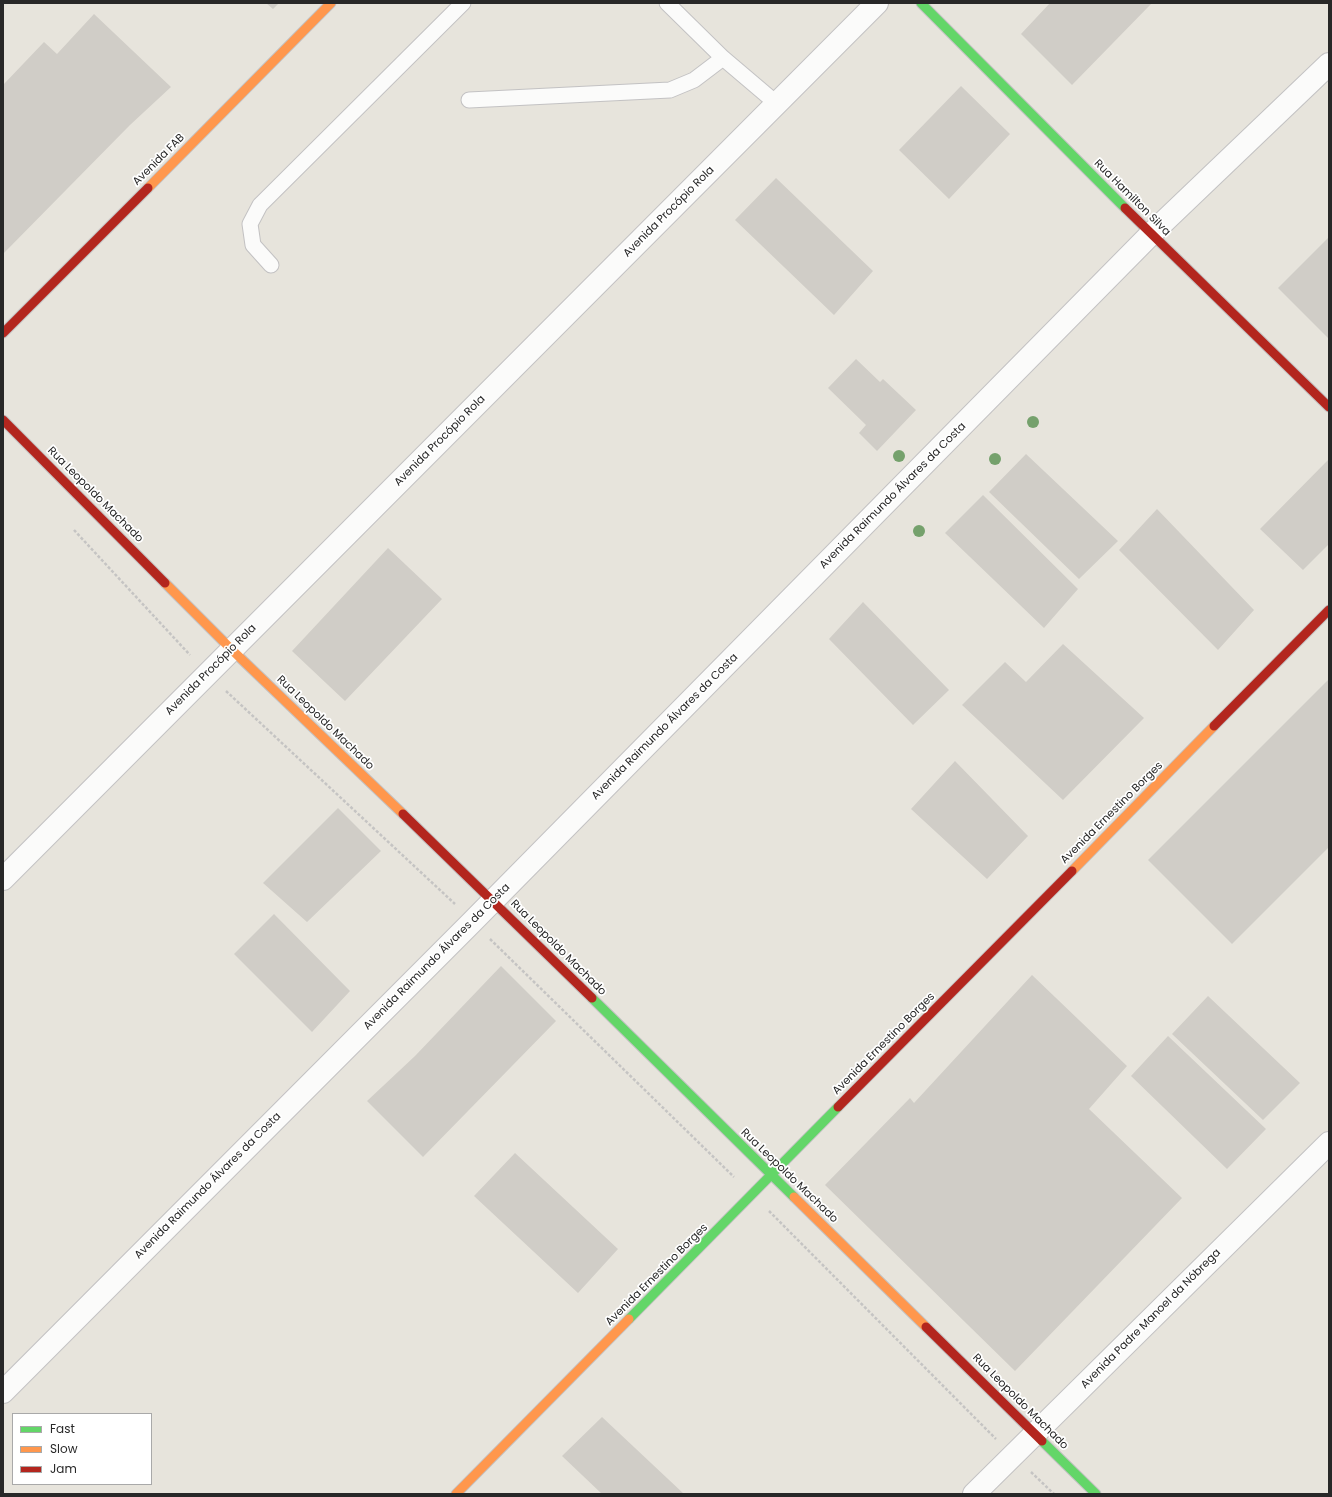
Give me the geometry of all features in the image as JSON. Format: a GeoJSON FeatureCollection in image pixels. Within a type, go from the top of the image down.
{"type":"FeatureCollection","features":[{"type":"Feature","properties":{"kind":"main road","name":"Avenida FAB"},"geometry":{"type":"LineString","coordinates":[[3,334],[331,3]]}},
{"type":"Feature","properties":{"kind":"main road","name":"Rua Hamilton Silva"},"geometry":{"type":"LineString","coordinates":[[921,3],[1151,234],[1329,408]]}},
{"type":"Feature","properties":{"kind":"main road","name":"Rua Leopoldo Machado"},"geometry":{"type":"LineString","coordinates":[[3,420],[231,649],[493,901],[1096,1494]]}},
{"type":"Feature","properties":{"kind":"main road","name":"Avenida Ernestino Borges"},"geometry":{"type":"LineString","coordinates":[[456,1494],[772,1176],[1329,610]]}},
{"type":"Feature","properties":{"kind":"street","name":"Avenida Procópio Rola"},"geometry":{"type":"LineString","coordinates":[[3,879],[877,3]]}},
{"type":"Feature","properties":{"kind":"street","name":"Avenida Raimundo Álvares da Costa"},"geometry":{"type":"LineString","coordinates":[[3,1392],[493,901],[1151,234],[1329,64]]}},
{"type":"Feature","properties":{"kind":"street","name":"Avenida Padre Manoel da Nóbrega"},"geometry":{"type":"LineString","coordinates":[[974,1494],[1329,1143]]}},
{"type":"Feature","properties":{"kind":"lane"},"geometry":{"type":"LineString","coordinates":[[271,266],[253,245],[250,224],[260,205],[463,3]]}},
{"type":"Feature","properties":{"kind":"lane"},"geometry":{"type":"LineString","coordinates":[[667,3],[723,58],[776,103]]}},
{"type":"Feature","properties":{"kind":"lane"},"geometry":{"type":"LineString","coordinates":[[469,100],[670,90],[694,80],[723,58]]}},
{"type":"Feature","properties":{"kind":"path"},"geometry":{"type":"LineString","coordinates":[[73,529],[207,673],[441,890],[472,922],[753,1195],[1013,1455],[1054,1494]]}},
{"type":"Feature","properties":{"kind":"building"},"geometry":{"type":"Polygon","coordinates":[[[266,3],[279,3],[273,9],[266,3]]]}},
{"type":"Feature","properties":{"kind":"building"},"geometry":{"type":"Polygon","coordinates":[[[1050,3],[1152,3],[1072,85],[1021,34],[1050,3]]]}},
{"type":"Feature","properties":{"kind":"building"},"geometry":{"type":"Polygon","coordinates":[[[94,14],[171,87],[130,125],[3,254],[3,85],[44,42],[57,54],[94,14]]]}},
{"type":"Feature","properties":{"kind":"building"},"geometry":{"type":"Polygon","coordinates":[[[961,86],[1010,134],[949,199],[899,150],[961,86]]]}},
{"type":"Feature","properties":{"kind":"building"},"geometry":{"type":"Polygon","coordinates":[[[776,178],[873,271],[834,315],[735,220],[776,178]]]}},
{"type":"Feature","properties":{"kind":"building"},"geometry":{"type":"Polygon","coordinates":[[[1329,237],[1329,339],[1278,288],[1329,237]]]}},
{"type":"Feature","properties":{"kind":"building"},"geometry":{"type":"Polygon","coordinates":[[[856,359],[880,382],[883,379],[916,410],[877,451],[859,433],[866,425],[828,388],[856,359]]]}},
{"type":"Feature","properties":{"kind":"building"},"geometry":{"type":"Polygon","coordinates":[[[1026,454],[1118,541],[1079,579],[989,492],[1026,454]]]}},
{"type":"Feature","properties":{"kind":"building"},"geometry":{"type":"Polygon","coordinates":[[[1328,460],[1329,544],[1303,570],[1260,529],[1328,460]]]}},
{"type":"Feature","properties":{"kind":"building"},"geometry":{"type":"Polygon","coordinates":[[[983,495],[1078,589],[1044,628],[945,533],[983,495]]]}},
{"type":"Feature","properties":{"kind":"building"},"geometry":{"type":"Polygon","coordinates":[[[1157,509],[1254,610],[1218,650],[1119,550],[1157,509]]]}},
{"type":"Feature","properties":{"kind":"building"},"geometry":{"type":"Polygon","coordinates":[[[388,548],[442,599],[345,701],[292,651],[388,548]]]}},
{"type":"Feature","properties":{"kind":"building"},"geometry":{"type":"Polygon","coordinates":[[[863,602],[949,690],[913,725],[829,639],[863,602]]]}},
{"type":"Feature","properties":{"kind":"building"},"geometry":{"type":"Polygon","coordinates":[[[1063,644],[1144,718],[1063,800],[962,705],[1005,662],[1026,682],[1063,644]]]}},
{"type":"Feature","properties":{"kind":"building"},"geometry":{"type":"Polygon","coordinates":[[[1329,679],[1329,847],[1232,944],[1148,860],[1329,679]]]}},
{"type":"Feature","properties":{"kind":"building"},"geometry":{"type":"Polygon","coordinates":[[[955,761],[1028,836],[987,879],[911,809],[955,761]]]}},
{"type":"Feature","properties":{"kind":"building"},"geometry":{"type":"Polygon","coordinates":[[[338,808],[381,851],[307,922],[263,883],[338,808]]]}},
{"type":"Feature","properties":{"kind":"building"},"geometry":{"type":"Polygon","coordinates":[[[274,914],[350,991],[312,1032],[234,954],[274,914]]]}},
{"type":"Feature","properties":{"kind":"building"},"geometry":{"type":"Polygon","coordinates":[[[501,966],[556,1021],[423,1157],[367,1101],[415,1056],[501,966]]]}},
{"type":"Feature","properties":{"kind":"building"},"geometry":{"type":"Polygon","coordinates":[[[1032,975],[1127,1066],[1089,1109],[1182,1198],[1015,1371],[825,1185],[910,1098],[914,1103],[1032,975]]]}},
{"type":"Feature","properties":{"kind":"building"},"geometry":{"type":"Polygon","coordinates":[[[1208,996],[1300,1083],[1263,1120],[1172,1034],[1208,996]]]}},
{"type":"Feature","properties":{"kind":"building"},"geometry":{"type":"Polygon","coordinates":[[[1168,1036],[1266,1129],[1227,1169],[1131,1076],[1168,1036]]]}},
{"type":"Feature","properties":{"kind":"building"},"geometry":{"type":"Polygon","coordinates":[[[515,1153],[618,1249],[578,1293],[474,1196],[515,1153]]]}},
{"type":"Feature","properties":{"kind":"building"},"geometry":{"type":"Polygon","coordinates":[[[602,1417],[684,1494],[602,1494],[562,1456],[602,1417]]]}},
{"type":"Feature","properties":{"kind":"traffic: fast"},"geometry":{"type":"LineString","coordinates":[[921,3],[1125,208]]}},
{"type":"Feature","properties":{"kind":"traffic: fast"},"geometry":{"type":"LineString","coordinates":[[592,998],[794,1197]]}},
{"type":"Feature","properties":{"kind":"traffic: fast"},"geometry":{"type":"LineString","coordinates":[[629,1319],[838,1107]]}},
{"type":"Feature","properties":{"kind":"traffic: fast"},"geometry":{"type":"LineString","coordinates":[[1042,1441],[1096,1494]]}},
{"type":"Feature","properties":{"kind":"traffic: slow"},"geometry":{"type":"LineString","coordinates":[[148,188],[331,3]]}},
{"type":"Feature","properties":{"kind":"traffic: slow"},"geometry":{"type":"LineString","coordinates":[[165,583],[231,649],[403,814]]}},
{"type":"Feature","properties":{"kind":"traffic: slow"},"geometry":{"type":"LineString","coordinates":[[1072,871],[1214,726]]}},
{"type":"Feature","properties":{"kind":"traffic: slow"},"geometry":{"type":"LineString","coordinates":[[794,1197],[926,1327]]}},
{"type":"Feature","properties":{"kind":"traffic: slow"},"geometry":{"type":"LineString","coordinates":[[456,1494],[629,1319]]}},
{"type":"Feature","properties":{"kind":"traffic: jam"},"geometry":{"type":"LineString","coordinates":[[3,333],[148,188]]}},
{"type":"Feature","properties":{"kind":"traffic: jam"},"geometry":{"type":"LineString","coordinates":[[1125,208],[1329,407]]}},
{"type":"Feature","properties":{"kind":"traffic: jam"},"geometry":{"type":"LineString","coordinates":[[3,420],[165,583]]}},
{"type":"Feature","properties":{"kind":"traffic: jam"},"geometry":{"type":"LineString","coordinates":[[1214,726],[1329,610]]}},
{"type":"Feature","properties":{"kind":"traffic: jam"},"geometry":{"type":"LineString","coordinates":[[403,814],[592,998]]}},
{"type":"Feature","properties":{"kind":"traffic: jam"},"geometry":{"type":"LineString","coordinates":[[838,1107],[1072,871]]}},
{"type":"Feature","properties":{"kind":"traffic: jam"},"geometry":{"type":"LineString","coordinates":[[926,1327],[1042,1441]]}}]}
